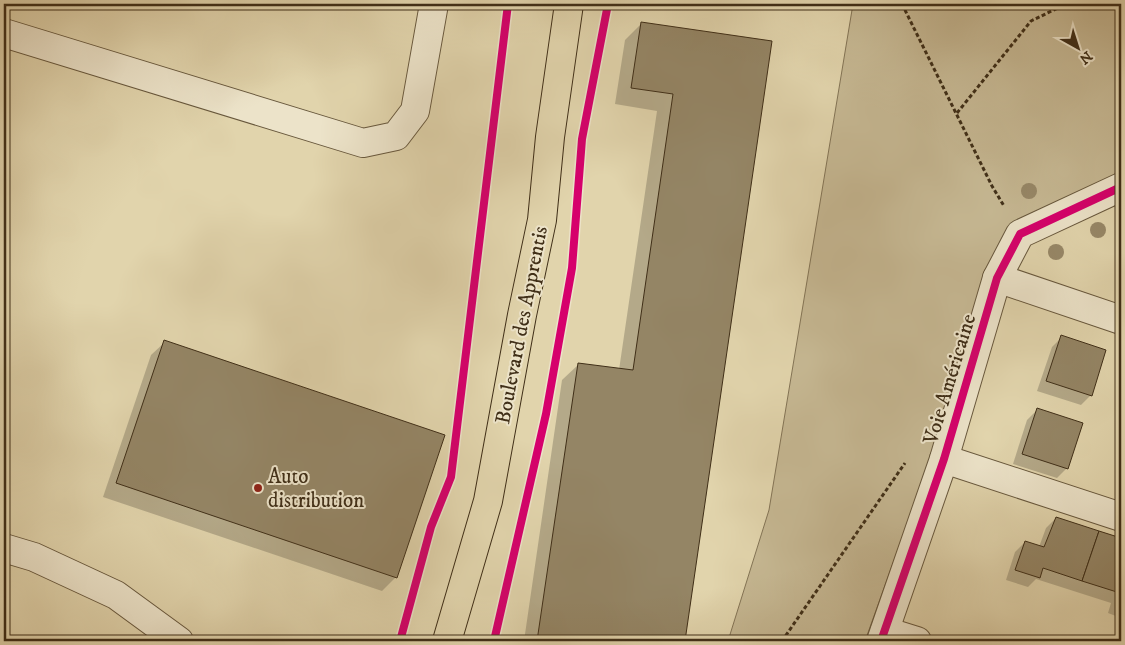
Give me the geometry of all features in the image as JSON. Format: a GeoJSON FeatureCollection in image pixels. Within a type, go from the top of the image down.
{"type":"FeatureCollection","features":[{"type":"Feature","properties":{"kind":"main road","name":"Boulevard des Apprentis"},"geometry":{"type":"LineString","coordinates":[[447,641],[488,501],[522,315],[542,220],[550,137],[569,4]]}},
{"type":"Feature","properties":{"kind":"street"},"geometry":{"type":"LineString","coordinates":[[4,33],[363,143],[396,136],[415,111],[434,4]]}},
{"type":"Feature","properties":{"kind":"street"},"geometry":{"type":"LineString","coordinates":[[1020,234],[1121,187]]}},
{"type":"Feature","properties":{"kind":"street","name":"Voie Américaine"},"geometry":{"type":"LineString","coordinates":[[883,636],[944,459],[997,278],[1020,234]]}},
{"type":"Feature","properties":{"kind":"street"},"geometry":{"type":"LineString","coordinates":[[997,278],[1121,320]]}},
{"type":"Feature","properties":{"kind":"street"},"geometry":{"type":"LineString","coordinates":[[944,459],[1121,517]]}},
{"type":"Feature","properties":{"kind":"street"},"geometry":{"type":"LineString","coordinates":[[4,548],[34,557],[116,594],[179,641]]}},
{"type":"Feature","properties":{"kind":"street"},"geometry":{"type":"LineString","coordinates":[[883,636],[918,641]]}},
{"type":"Feature","properties":{"kind":"path"},"geometry":{"type":"LineString","coordinates":[[902,4],[992,186],[1020,234]]}},
{"type":"Feature","properties":{"kind":"path"},"geometry":{"type":"LineString","coordinates":[[957,113],[1032,21],[1066,4]]}},
{"type":"Feature","properties":{"kind":"path"},"geometry":{"type":"LineString","coordinates":[[782,641],[910,455]]}},
{"type":"Feature","properties":{"kind":"shaded area"},"geometry":{"type":"Polygon","coordinates":[[[853,4],[1121,4],[1121,175],[1015,224],[865,641],[728,641],[769,510],[853,4]]]}},
{"type":"Feature","properties":{"kind":"building"},"geometry":{"type":"Polygon","coordinates":[[[641,22],[772,41],[685,641],[537,641],[578,363],[633,370],[673,94],[631,88],[641,22]]]}},
{"type":"Feature","properties":{"kind":"building"},"geometry":{"type":"Polygon","coordinates":[[[1061,335],[1106,350],[1092,396],[1046,381],[1061,335]]]}},
{"type":"Feature","properties":{"kind":"building"},"geometry":{"type":"Polygon","coordinates":[[[164,340],[445,435],[397,578],[116,483],[164,340]]]}},
{"type":"Feature","properties":{"kind":"building"},"geometry":{"type":"Polygon","coordinates":[[[1037,408],[1083,423],[1068,469],[1022,454],[1037,408]]]}},
{"type":"Feature","properties":{"kind":"building"},"geometry":{"type":"Polygon","coordinates":[[[1056,517],[1099,531],[1082,581],[1043,568],[1040,578],[1015,570],[1025,541],[1044,547],[1056,517]]]}},
{"type":"Feature","properties":{"kind":"building"},"geometry":{"type":"Polygon","coordinates":[[[1099,531],[1121,538],[1121,604],[1118,603],[1120,593],[1082,581],[1099,531]]]}},
{"type":"Feature","properties":{"kind":"cycle path"},"geometry":{"type":"LineString","coordinates":[[400,641],[431,527],[451,477],[508,4]]}},
{"type":"Feature","properties":{"kind":"cycle path"},"geometry":{"type":"LineString","coordinates":[[494,641],[546,414],[572,268],[582,139],[608,4]]}},
{"type":"Feature","properties":{"kind":"cycle path"},"geometry":{"type":"LineString","coordinates":[[881,641],[944,459],[997,278],[1020,234],[1121,187]]}},
{"type":"Feature","properties":{"kind":"place","name":"Auto distribution"},"geometry":{"type":"Point","coordinates":[258,488]}}]}
